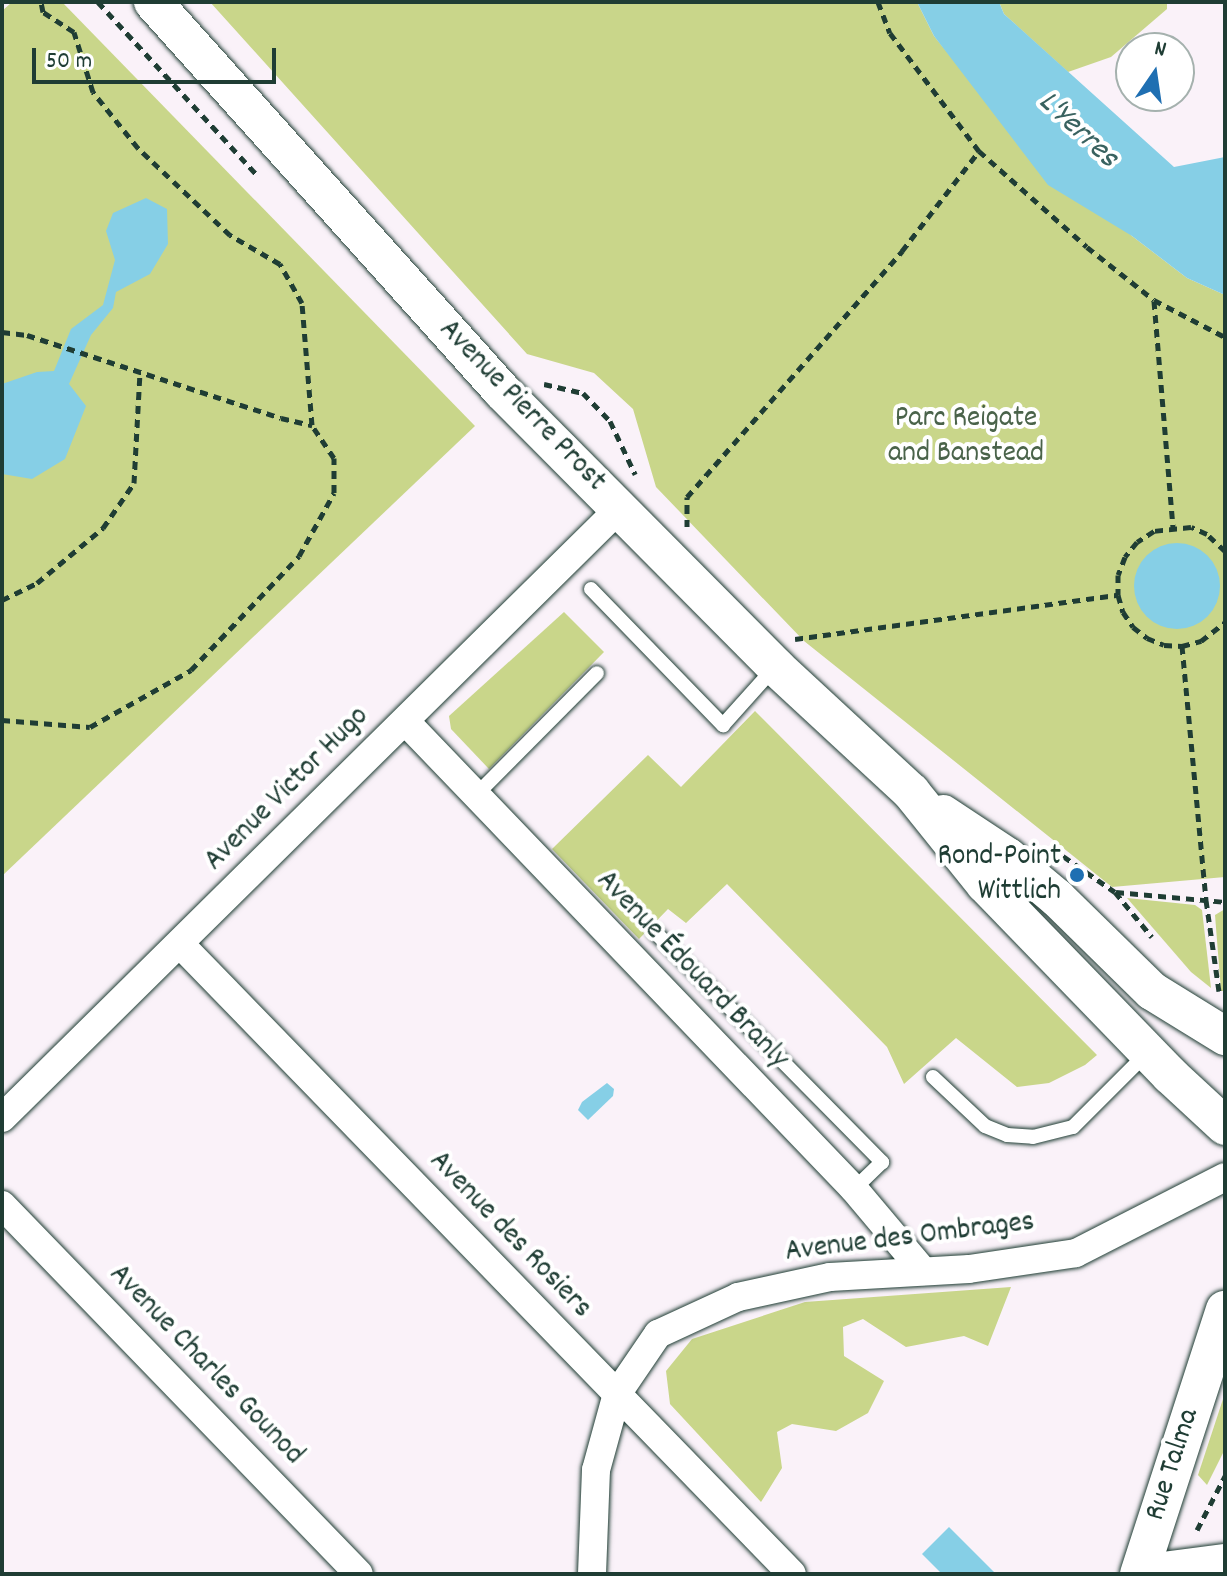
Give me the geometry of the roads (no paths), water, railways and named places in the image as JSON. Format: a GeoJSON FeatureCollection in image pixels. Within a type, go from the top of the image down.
{"type":"FeatureCollection","features":[{"type":"Feature","properties":{"kind":"main road","name":"Avenue Pierre Prost"},"geometry":{"type":"LineString","coordinates":[[153,2],[502,391],[619,509],[786,652],[911,792],[985,884],[1225,1126]]}},
{"type":"Feature","properties":{"kind":"main road","name":"Avenue Pierre Prost"},"geometry":{"type":"LineString","coordinates":[[911,792],[1008,857],[1057,898],[1152,991],[1225,1036]]}},
{"type":"Feature","properties":{"kind":"main road","name":"Rue Talma"},"geometry":{"type":"LineString","coordinates":[[1141,1572],[1225,1310]]}},
{"type":"Feature","properties":{"kind":"street","name":"Avenue Victor Hugo"},"geometry":{"type":"LineString","coordinates":[[2,1118],[619,509]]}},
{"type":"Feature","properties":{"kind":"street","name":"Avenue Édouard Branly"},"geometry":{"type":"LineString","coordinates":[[406,722],[854,1189],[923,1271]]}},
{"type":"Feature","properties":{"kind":"street","name":"Avenue des Rosiers"},"geometry":{"type":"LineString","coordinates":[[180,944],[792,1574]]}},
{"type":"Feature","properties":{"kind":"street","name":"Avenue des Ombrages"},"geometry":{"type":"LineString","coordinates":[[592,1574],[596,1470],[617,1394],[658,1334],[738,1297],[830,1277],[969,1269],[1076,1253],[1225,1177]]}},
{"type":"Feature","properties":{"kind":"street","name":"Avenue Charles Gounod"},"geometry":{"type":"LineString","coordinates":[[2,1205],[359,1574]]}},
{"type":"Feature","properties":{"kind":"street"},"geometry":{"type":"LineString","coordinates":[[1141,1572],[1225,1558]]}},
{"type":"Feature","properties":{"kind":"lane"},"geometry":{"type":"LineString","coordinates":[[591,589],[723,725],[786,652]]}},
{"type":"Feature","properties":{"kind":"lane"},"geometry":{"type":"LineString","coordinates":[[475,796],[597,673]]}},
{"type":"Feature","properties":{"kind":"lane"},"geometry":{"type":"LineString","coordinates":[[654,931],[882,1162],[854,1189]]}},
{"type":"Feature","properties":{"kind":"lane"},"geometry":{"type":"LineString","coordinates":[[933,1077],[985,1126],[1007,1135],[1033,1137],[1073,1127],[1149,1051]]}},
{"type":"Feature","properties":{"kind":"water","name":"L'Yerres"},"geometry":{"type":"Polygon","coordinates":[[[917,2],[999,2],[1004,14],[1174,167],[1225,157],[1225,295],[1187,278],[1132,236],[1048,185],[934,36],[917,2]]]}},
{"type":"Feature","properties":{"kind":"water"},"geometry":{"type":"Polygon","coordinates":[[[146,198],[167,209],[168,244],[150,274],[116,292],[113,308],[91,335],[69,384],[86,406],[65,459],[32,479],[2,474],[2,384],[37,372],[54,371],[71,329],[103,305],[115,260],[106,231],[113,213],[146,198]]]}},
{"type":"Feature","properties":{"kind":"water"},"geometry":{"type":"Polygon","coordinates":[[[1177,543],[1201,550],[1213,562],[1220,586],[1213,610],[1201,622],[1177,629],[1153,622],[1141,610],[1134,586],[1141,562],[1153,550],[1177,543]]]}},
{"type":"Feature","properties":{"kind":"water"},"geometry":{"type":"Polygon","coordinates":[[[607,1083],[614,1089],[613,1096],[588,1120],[578,1110],[582,1102],[607,1083]]]}},
{"type":"Feature","properties":{"kind":"water"},"geometry":{"type":"Polygon","coordinates":[[[949,1527],[996,1574],[942,1574],[922,1554],[949,1527]]]}},
{"type":"Feature","properties":{"kind":"place","name":"Rond-Point Wittlich"},"geometry":{"type":"Point","coordinates":[1077,875]}},
{"type":"Feature","properties":{"kind":"park label","name":"Parc Reigate and Banstead"},"geometry":{"type":"Point","coordinates":[966,437]}}]}
